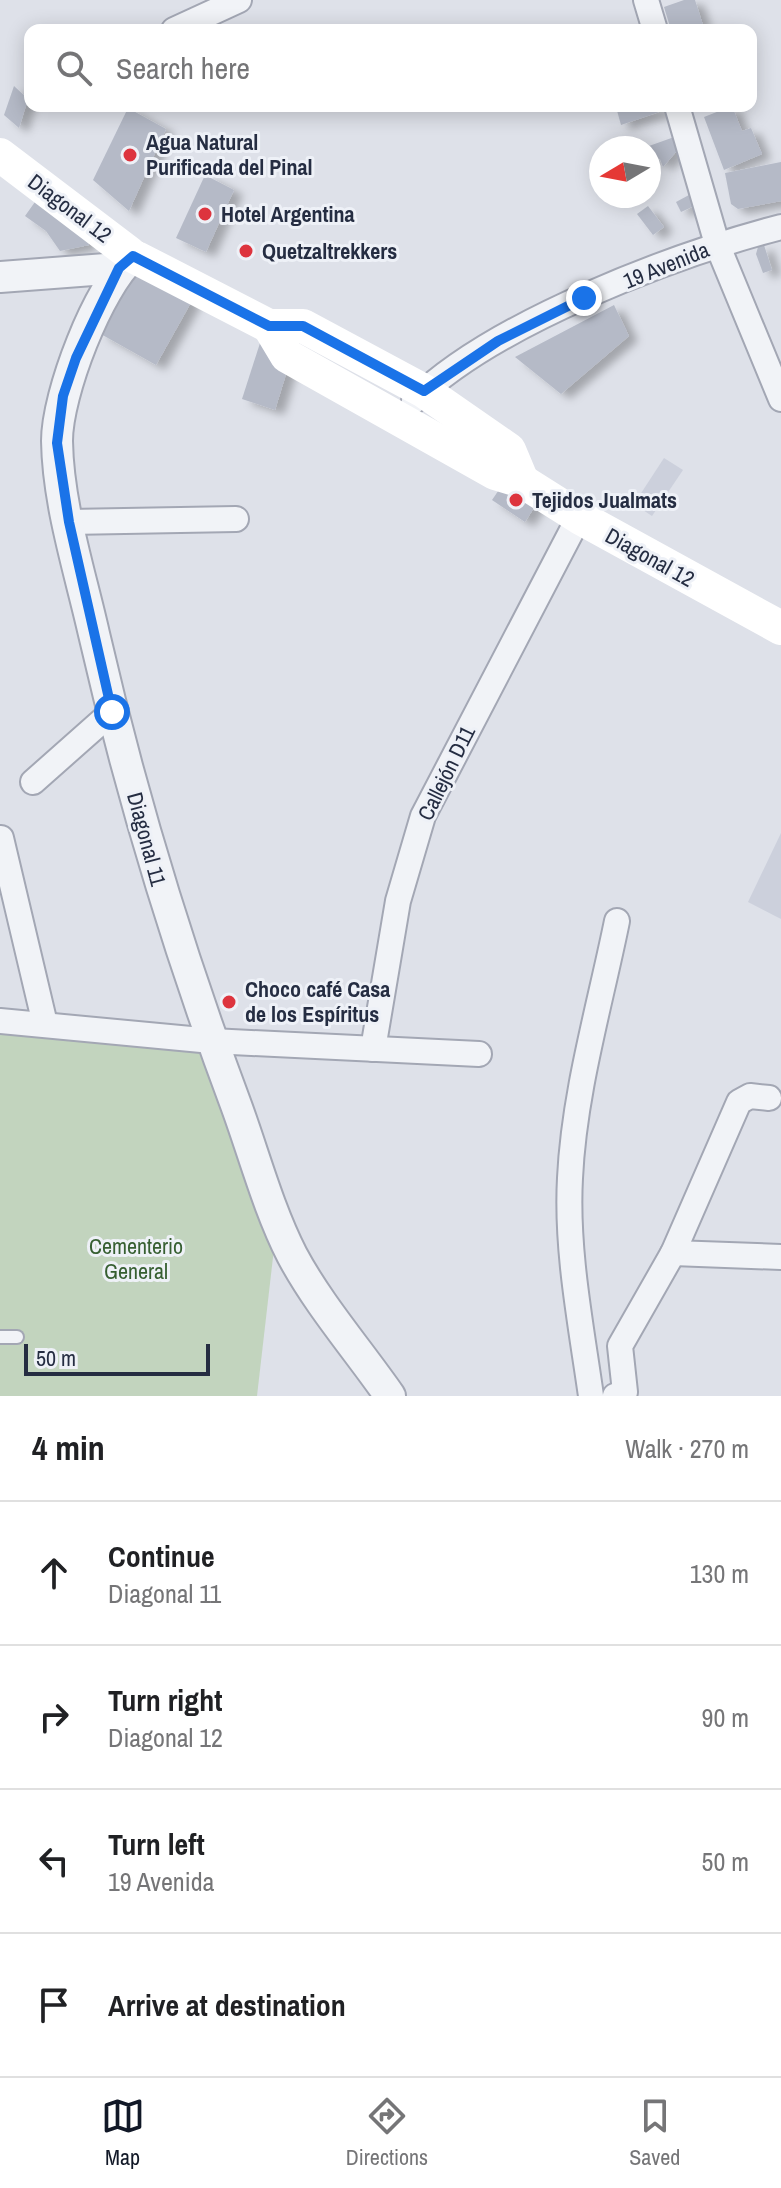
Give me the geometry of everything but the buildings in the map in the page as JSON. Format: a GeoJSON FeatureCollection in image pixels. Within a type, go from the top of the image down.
{"type":"FeatureCollection","features":[{"type":"Feature","properties":{"kind":"main road","name":"Diagonal 12"},"geometry":{"type":"LineString","coordinates":[[0,155],[126,262],[269,326],[303,326],[424,391],[509,450],[522,481]]}},
{"type":"Feature","properties":{"kind":"main road","name":"Diagonal 12"},"geometry":{"type":"LineString","coordinates":[[269,326],[287,356],[495,473],[522,481],[579,517],[781,628]]}},
{"type":"Feature","properties":{"kind":"street"},"geometry":{"type":"LineString","coordinates":[[187,24],[239,0]]}},
{"type":"Feature","properties":{"kind":"street"},"geometry":{"type":"LineString","coordinates":[[646,0],[653,24]]}},
{"type":"Feature","properties":{"kind":"street"},"geometry":{"type":"LineString","coordinates":[[679,112],[717,244],[780,396]]}},
{"type":"Feature","properties":{"kind":"street","name":"19 Avenida"},"geometry":{"type":"LineString","coordinates":[[396,418],[424,391],[498,341],[559,311],[717,244],[781,227]]}},
{"type":"Feature","properties":{"kind":"street"},"geometry":{"type":"LineString","coordinates":[[0,277],[126,262]]}},
{"type":"Feature","properties":{"kind":"street","name":"Diagonal 11"},"geometry":{"type":"LineString","coordinates":[[126,262],[76,358],[63,396],[57,443],[69,522],[112,712],[166,907],[212,1041],[292,1254],[390,1396]]}},
{"type":"Feature","properties":{"kind":"street","name":"Callejón D11"},"geometry":{"type":"LineString","coordinates":[[373,1049],[398,901],[423,816],[579,517]]}},
{"type":"Feature","properties":{"kind":"street"},"geometry":{"type":"LineString","coordinates":[[69,522],[236,519]]}},
{"type":"Feature","properties":{"kind":"street"},"geometry":{"type":"LineString","coordinates":[[33,782],[112,712]]}},
{"type":"Feature","properties":{"kind":"street"},"geometry":{"type":"LineString","coordinates":[[1,838],[45,1024]]}},
{"type":"Feature","properties":{"kind":"street"},"geometry":{"type":"LineString","coordinates":[[591,1396],[573,1258],[570,1180],[577,1115],[617,921]]}},
{"type":"Feature","properties":{"kind":"street"},"geometry":{"type":"LineString","coordinates":[[0,1021],[212,1041],[479,1054]]}},
{"type":"Feature","properties":{"kind":"street"},"geometry":{"type":"LineString","coordinates":[[620,1394],[620,1346],[673,1253],[739,1102],[750,1096],[769,1098]]}},
{"type":"Feature","properties":{"kind":"street"},"geometry":{"type":"LineString","coordinates":[[673,1253],[781,1257]]}},
{"type":"Feature","properties":{"kind":"lane"},"geometry":{"type":"LineString","coordinates":[[0,1337],[17,1337]]}},
{"type":"Feature","properties":{"kind":"shaded area"},"geometry":{"type":"Polygon","coordinates":[[[664,458],[683,470],[652,516],[634,504],[664,458]]]}},
{"type":"Feature","properties":{"kind":"shaded area"},"geometry":{"type":"Polygon","coordinates":[[[781,833],[781,919],[748,902],[781,833]]]}},
{"type":"Feature","properties":{"kind":"green space","name":"Cementerio General"},"geometry":{"type":"Polygon","coordinates":[[[0,1026],[199,1042],[275,1240],[257,1396],[0,1396],[0,1026]]]}},
{"type":"Feature","properties":{"kind":"place","name":"Agua Natural Purificada del Pinal"},"geometry":{"type":"Point","coordinates":[130,155]}},
{"type":"Feature","properties":{"kind":"place","name":"Hotel Argentina"},"geometry":{"type":"Point","coordinates":[205,214]}},
{"type":"Feature","properties":{"kind":"place","name":"Quetzaltrekkers"},"geometry":{"type":"Point","coordinates":[246,251]}},
{"type":"Feature","properties":{"kind":"place","name":"Tejidos Jualmats"},"geometry":{"type":"Point","coordinates":[516,500]}},
{"type":"Feature","properties":{"kind":"place","name":"Choco café Casa de los Espíritus"},"geometry":{"type":"Point","coordinates":[229,1002]}},
{"type":"Feature","properties":{"kind":"route"},"geometry":{"type":"LineString","coordinates":[[112,712],[69,522],[57,443],[63,396],[76,358],[119,268],[133,256],[269,326],[303,326],[424,391],[498,341],[584,298]]}}]}
